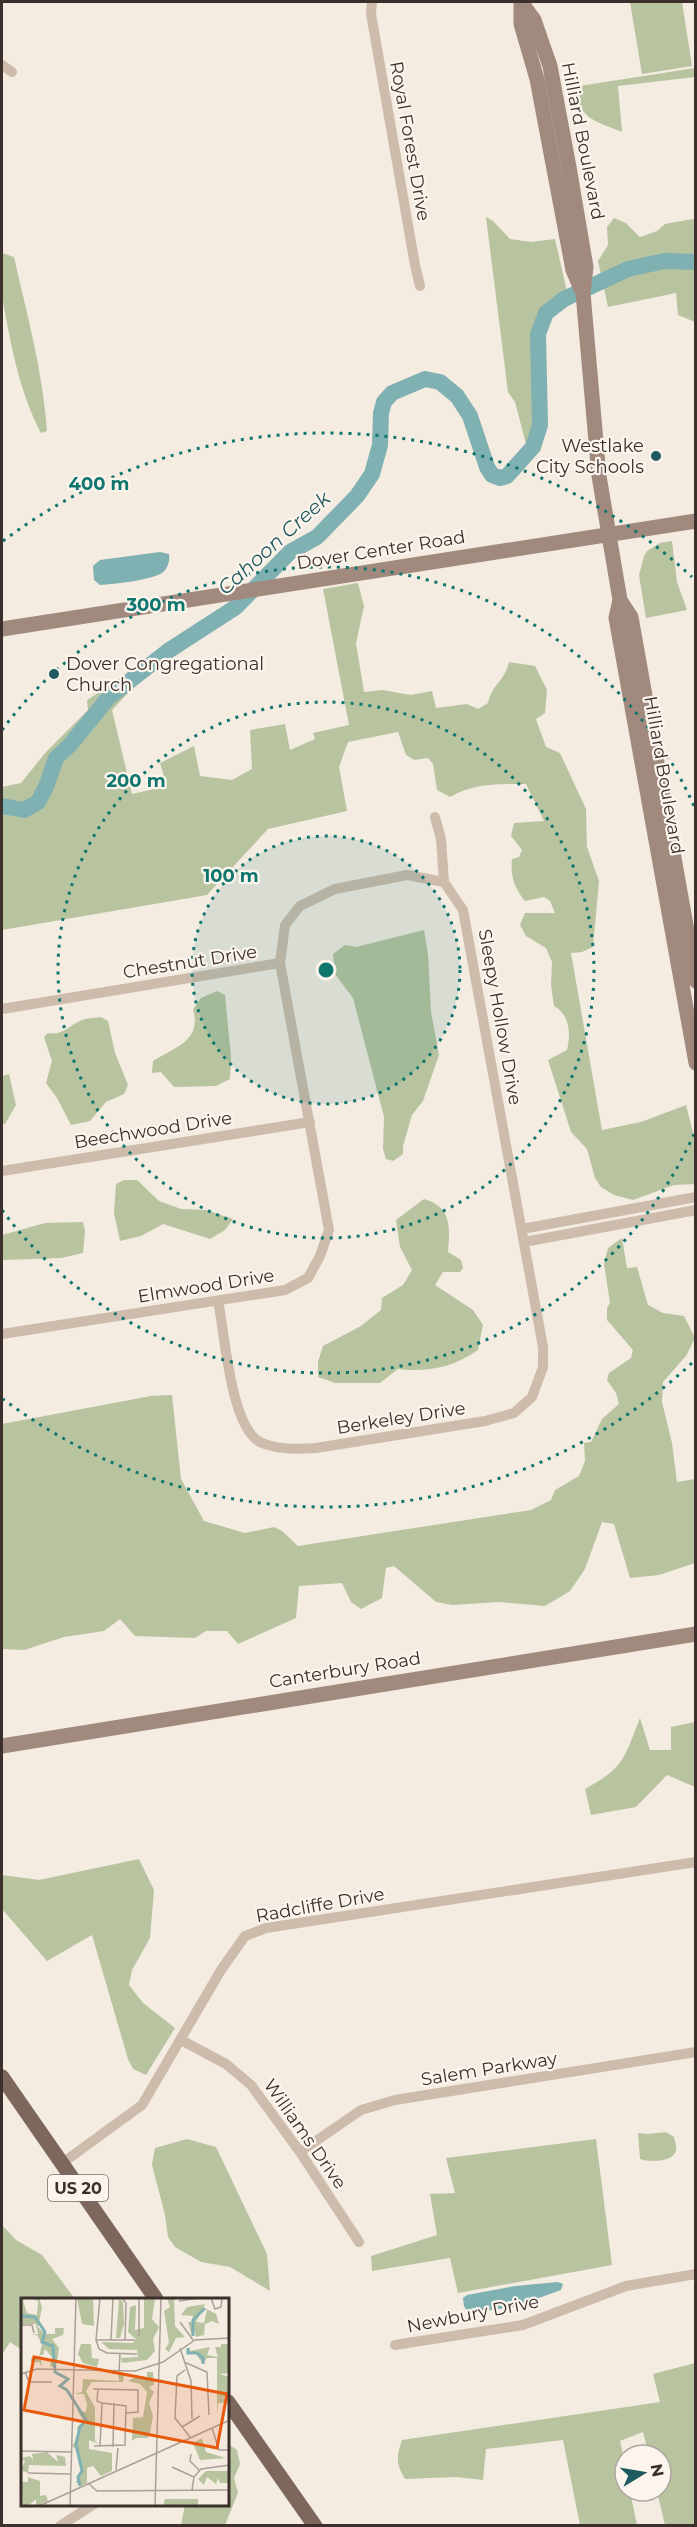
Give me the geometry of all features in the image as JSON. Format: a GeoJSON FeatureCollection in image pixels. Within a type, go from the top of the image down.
{"type":"FeatureCollection","features":[{"type":"Feature","properties":{"kind":"main road","name":"Hilliard Boulevard"},"geometry":{"type":"LineString","coordinates":[[521,2],[534,20],[550,66],[583,293],[595,438],[620,600],[616,618],[696,1063]]}},
{"type":"Feature","properties":{"kind":"main road","name":"Dover Center Road"},"geometry":{"type":"LineString","coordinates":[[2,629],[696,520]]}},
{"type":"Feature","properties":{"kind":"main road","name":"Hilliard Boulevard"},"geometry":{"type":"LineString","coordinates":[[620,600],[631,617],[696,981]]}},
{"type":"Feature","properties":{"kind":"main road","name":"Canterbury Road"},"geometry":{"type":"LineString","coordinates":[[2,1746],[696,1634]]}},
{"type":"Feature","properties":{"kind":"main road","name":"US 20"},"geometry":{"type":"LineString","coordinates":[[2,2077],[155,2298]]}},
{"type":"Feature","properties":{"kind":"main road"},"geometry":{"type":"LineString","coordinates":[[233,2419],[315,2526]]}},
{"type":"Feature","properties":{"kind":"street","name":"Royal Forest Drive"},"geometry":{"type":"LineString","coordinates":[[372,2],[372,14],[420,286]]}},
{"type":"Feature","properties":{"kind":"street"},"geometry":{"type":"LineString","coordinates":[[2,65],[12,72]]}},
{"type":"Feature","properties":{"kind":"street"},"geometry":{"type":"LineString","coordinates":[[435,817],[441,839],[444,882]]}},
{"type":"Feature","properties":{"kind":"street","name":"Chestnut Drive"},"geometry":{"type":"LineString","coordinates":[[2,1009],[280,963],[285,925],[300,906],[335,889],[407,875],[444,882]]}},
{"type":"Feature","properties":{"kind":"street","name":"Sleepy Hollow Drive"},"geometry":{"type":"LineString","coordinates":[[444,882],[463,910],[522,1229]]}},
{"type":"Feature","properties":{"kind":"street","name":"Elmwood Drive"},"geometry":{"type":"LineString","coordinates":[[2,1334],[285,1290],[308,1278],[320,1256],[328,1230],[280,963]]}},
{"type":"Feature","properties":{"kind":"street","name":"Beechwood Drive"},"geometry":{"type":"LineString","coordinates":[[2,1170],[310,1122]]}},
{"type":"Feature","properties":{"kind":"street"},"geometry":{"type":"LineString","coordinates":[[522,1229],[696,1197]]}},
{"type":"Feature","properties":{"kind":"street"},"geometry":{"type":"LineString","coordinates":[[524,1242],[696,1210]]}},
{"type":"Feature","properties":{"kind":"street","name":"Berkeley Drive"},"geometry":{"type":"LineString","coordinates":[[218,1301],[233,1392],[242,1419],[259,1441],[294,1449],[316,1448],[485,1421],[514,1413],[532,1397],[543,1367],[543,1347],[522,1229]]}},
{"type":"Feature","properties":{"kind":"street","name":"Radcliffe Drive"},"geometry":{"type":"LineString","coordinates":[[62,2164],[141,2105],[221,1970],[245,1936],[266,1928],[696,1862]]}},
{"type":"Feature","properties":{"kind":"street","name":"Williams Drive"},"geometry":{"type":"LineString","coordinates":[[181,2040],[226,2064],[251,2085],[300,2152],[359,2242]]}},
{"type":"Feature","properties":{"kind":"street","name":"Salem Parkway"},"geometry":{"type":"LineString","coordinates":[[300,2152],[361,2110],[395,2100],[696,2052]]}},
{"type":"Feature","properties":{"kind":"street","name":"Newbury Drive"},"geometry":{"type":"LineString","coordinates":[[395,2345],[523,2325],[626,2286],[696,2274]]}},
{"type":"Feature","properties":{"kind":"street"},"geometry":{"type":"LineString","coordinates":[[60,2526],[92,2506]]}},
{"type":"Feature","properties":{"kind":"green space"},"geometry":{"type":"Polygon","coordinates":[[[630,2],[682,2],[692,66],[642,74],[630,2]]]}},
{"type":"Feature","properties":{"kind":"green space"},"geometry":{"type":"Polygon","coordinates":[[[695,68],[695,77],[618,86],[622,132],[596,121],[585,113],[573,87],[695,68]]]}},
{"type":"Feature","properties":{"kind":"green space"},"geometry":{"type":"Polygon","coordinates":[[[486,217],[510,239],[531,242],[555,239],[567,292],[564,299],[546,313],[538,334],[540,425],[533,447],[527,448],[515,402],[508,392],[486,217]]]}},
{"type":"Feature","properties":{"kind":"green space"},"geometry":{"type":"Polygon","coordinates":[[[614,218],[626,223],[640,237],[657,231],[665,224],[693,219],[695,221],[695,322],[678,315],[676,293],[608,307],[598,261],[608,245],[607,227],[614,218]]]}},
{"type":"Feature","properties":{"kind":"green space"},"geometry":{"type":"Polygon","coordinates":[[[2,253],[14,257],[34,344],[47,431],[41,433],[21,383],[12,348],[1,290],[2,253]]]}},
{"type":"Feature","properties":{"kind":"green space"},"geometry":{"type":"Polygon","coordinates":[[[672,541],[677,582],[687,610],[646,618],[639,575],[644,556],[647,551],[660,543],[672,541]]]}},
{"type":"Feature","properties":{"kind":"green space"},"geometry":{"type":"Polygon","coordinates":[[[358,583],[364,606],[356,643],[364,692],[382,690],[411,695],[432,691],[436,708],[467,704],[478,709],[488,703],[509,662],[535,666],[547,690],[545,713],[536,719],[546,747],[560,753],[586,809],[587,847],[599,881],[593,947],[582,952],[571,953],[602,1130],[641,1122],[686,1105],[695,1141],[695,1184],[674,1185],[633,1200],[614,1195],[601,1187],[595,1178],[587,1149],[571,1132],[548,1060],[567,1050],[569,1037],[566,1019],[554,1006],[551,985],[552,962],[546,948],[526,936],[520,925],[525,913],[555,913],[550,901],[544,897],[525,901],[518,892],[512,871],[512,859],[519,857],[522,850],[511,836],[514,823],[544,821],[526,784],[496,784],[477,787],[450,797],[437,790],[433,764],[428,758],[414,760],[406,755],[398,732],[348,742],[339,767],[347,811],[268,829],[207,895],[2,930],[2,787],[21,783],[46,752],[88,710],[87,700],[127,674],[131,690],[112,710],[132,794],[167,786],[160,763],[194,746],[200,776],[232,780],[252,769],[250,730],[285,724],[290,750],[315,739],[313,733],[349,725],[323,589],[358,583]]]}},
{"type":"Feature","properties":{"kind":"green space"},"geometry":{"type":"Polygon","coordinates":[[[424,930],[428,954],[431,1012],[439,1055],[423,1101],[412,1115],[403,1154],[393,1161],[386,1159],[383,1149],[384,1117],[353,998],[335,974],[333,954],[345,945],[356,947],[424,930]]]}},
{"type":"Feature","properties":{"kind":"green space"},"geometry":{"type":"Polygon","coordinates":[[[217,991],[225,995],[231,1057],[230,1079],[216,1086],[174,1087],[161,1072],[152,1073],[153,1061],[185,1042],[194,1029],[193,1009],[201,998],[217,991]]]}},
{"type":"Feature","properties":{"kind":"green space"},"geometry":{"type":"Polygon","coordinates":[[[101,1017],[108,1021],[115,1053],[128,1085],[124,1094],[106,1102],[90,1121],[71,1125],[46,1083],[52,1061],[44,1037],[48,1033],[61,1032],[82,1020],[101,1017]]]}},
{"type":"Feature","properties":{"kind":"green space"},"geometry":{"type":"Polygon","coordinates":[[[9,1074],[16,1105],[5,1124],[2,1123],[2,1076],[9,1074]]]}},
{"type":"Feature","properties":{"kind":"green space"},"geometry":{"type":"Polygon","coordinates":[[[124,1180],[137,1180],[159,1201],[181,1209],[206,1210],[233,1219],[225,1230],[210,1239],[163,1224],[141,1236],[120,1241],[114,1213],[116,1184],[124,1180]]]}},
{"type":"Feature","properties":{"kind":"green space"},"geometry":{"type":"Polygon","coordinates":[[[424,1199],[440,1207],[444,1213],[449,1226],[448,1252],[461,1260],[463,1268],[460,1272],[443,1272],[435,1285],[473,1310],[483,1325],[478,1350],[449,1365],[419,1370],[398,1369],[380,1383],[335,1383],[318,1377],[318,1362],[323,1346],[361,1326],[381,1310],[382,1298],[403,1285],[412,1270],[400,1247],[396,1220],[424,1199]]]}},
{"type":"Feature","properties":{"kind":"green space"},"geometry":{"type":"Polygon","coordinates":[[[83,1222],[85,1231],[83,1253],[61,1258],[2,1260],[2,1235],[45,1223],[83,1222]]]}},
{"type":"Feature","properties":{"kind":"green space"},"geometry":{"type":"Polygon","coordinates":[[[622,1238],[627,1268],[637,1267],[648,1305],[663,1313],[684,1316],[695,1338],[686,1356],[663,1382],[662,1402],[672,1443],[677,1482],[695,1479],[695,1563],[659,1575],[630,1578],[614,1524],[602,1522],[585,1569],[570,1591],[545,1606],[499,1602],[453,1605],[436,1602],[394,1566],[386,1568],[382,1598],[361,1609],[351,1602],[342,1583],[299,1586],[296,1618],[238,1644],[227,1631],[206,1631],[195,1638],[135,1636],[120,1619],[104,1631],[64,1637],[24,1650],[2,1649],[2,1424],[151,1396],[172,1395],[181,1479],[204,1521],[245,1533],[274,1527],[282,1531],[298,1546],[531,1510],[551,1500],[555,1490],[579,1476],[585,1461],[584,1443],[591,1442],[602,1419],[619,1404],[616,1393],[607,1380],[609,1373],[631,1358],[633,1350],[607,1320],[607,1308],[610,1303],[604,1264],[608,1248],[622,1238]]]}},
{"type":"Feature","properties":{"kind":"green space"},"geometry":{"type":"Polygon","coordinates":[[[640,1718],[650,1750],[671,1750],[671,1727],[695,1722],[695,1787],[667,1775],[636,1807],[591,1815],[585,1789],[608,1774],[622,1760],[640,1718]]]}},
{"type":"Feature","properties":{"kind":"green space"},"geometry":{"type":"Polygon","coordinates":[[[139,1859],[154,1890],[150,1938],[132,1970],[129,1985],[143,2003],[175,2028],[146,2075],[133,2069],[128,2059],[92,1935],[47,1961],[2,1909],[2,1875],[39,1880],[139,1859]]]}},
{"type":"Feature","properties":{"kind":"green space"},"geometry":{"type":"Polygon","coordinates":[[[666,2132],[674,2137],[676,2151],[674,2155],[660,2161],[640,2159],[638,2133],[666,2132]]]}},
{"type":"Feature","properties":{"kind":"green space"},"geometry":{"type":"Polygon","coordinates":[[[187,2139],[216,2147],[267,2254],[270,2291],[230,2267],[201,2262],[175,2247],[168,2237],[165,2215],[152,2165],[155,2148],[187,2139]]]}},
{"type":"Feature","properties":{"kind":"green space"},"geometry":{"type":"Polygon","coordinates":[[[596,2139],[612,2265],[458,2293],[450,2258],[372,2271],[371,2256],[437,2235],[430,2194],[455,2193],[446,2158],[596,2139]]]}},
{"type":"Feature","properties":{"kind":"green space"},"geometry":{"type":"Polygon","coordinates":[[[2,2225],[16,2240],[42,2255],[74,2298],[21,2298],[21,2349],[10,2342],[2,2355],[2,2225]]]}},
{"type":"Feature","properties":{"kind":"green space"},"geometry":{"type":"Polygon","coordinates":[[[695,2363],[695,2525],[665,2525],[660,2503],[673,2503],[673,2443],[646,2443],[643,2432],[620,2441],[620,2443],[613,2443],[613,2503],[632,2503],[637,2525],[580,2525],[563,2440],[486,2449],[483,2480],[456,2477],[405,2479],[400,2469],[398,2456],[402,2440],[660,2402],[653,2374],[695,2363]]]}},
{"type":"Feature","properties":{"kind":"green space"},"geometry":{"type":"Polygon","coordinates":[[[230,2445],[237,2450],[240,2464],[234,2478],[238,2493],[225,2525],[181,2525],[185,2506],[230,2506],[230,2445]]]}},
{"type":"Feature","properties":{"kind":"water"},"geometry":{"type":"Polygon","coordinates":[[[160,552],[169,554],[169,559],[166,568],[159,575],[100,585],[94,580],[93,566],[100,560],[160,552]]]}},
{"type":"Feature","properties":{"kind":"water"},"geometry":{"type":"Polygon","coordinates":[[[558,2282],[563,2284],[561,2290],[514,2307],[468,2313],[464,2306],[463,2298],[467,2295],[515,2286],[558,2282]]]}},
{"type":"Feature","properties":{"kind":"waterway","name":"Cahoon Creek"},"geometry":{"type":"LineString","coordinates":[[2,806],[24,810],[38,802],[56,758],[70,745],[109,697],[168,651],[236,607],[290,552],[317,537],[357,496],[372,474],[380,445],[381,413],[384,402],[392,393],[425,379],[440,382],[457,396],[470,416],[487,467],[492,475],[500,478],[507,476],[533,447],[540,425],[538,334],[546,313],[564,299],[628,269],[665,261],[696,262]]}},
{"type":"Feature","properties":{"kind":"place","name":"Westlake City Schools"},"geometry":{"type":"Point","coordinates":[656,456]}},
{"type":"Feature","properties":{"kind":"place","name":"Dover Congregational Church"},"geometry":{"type":"Point","coordinates":[54,674]}}]}
